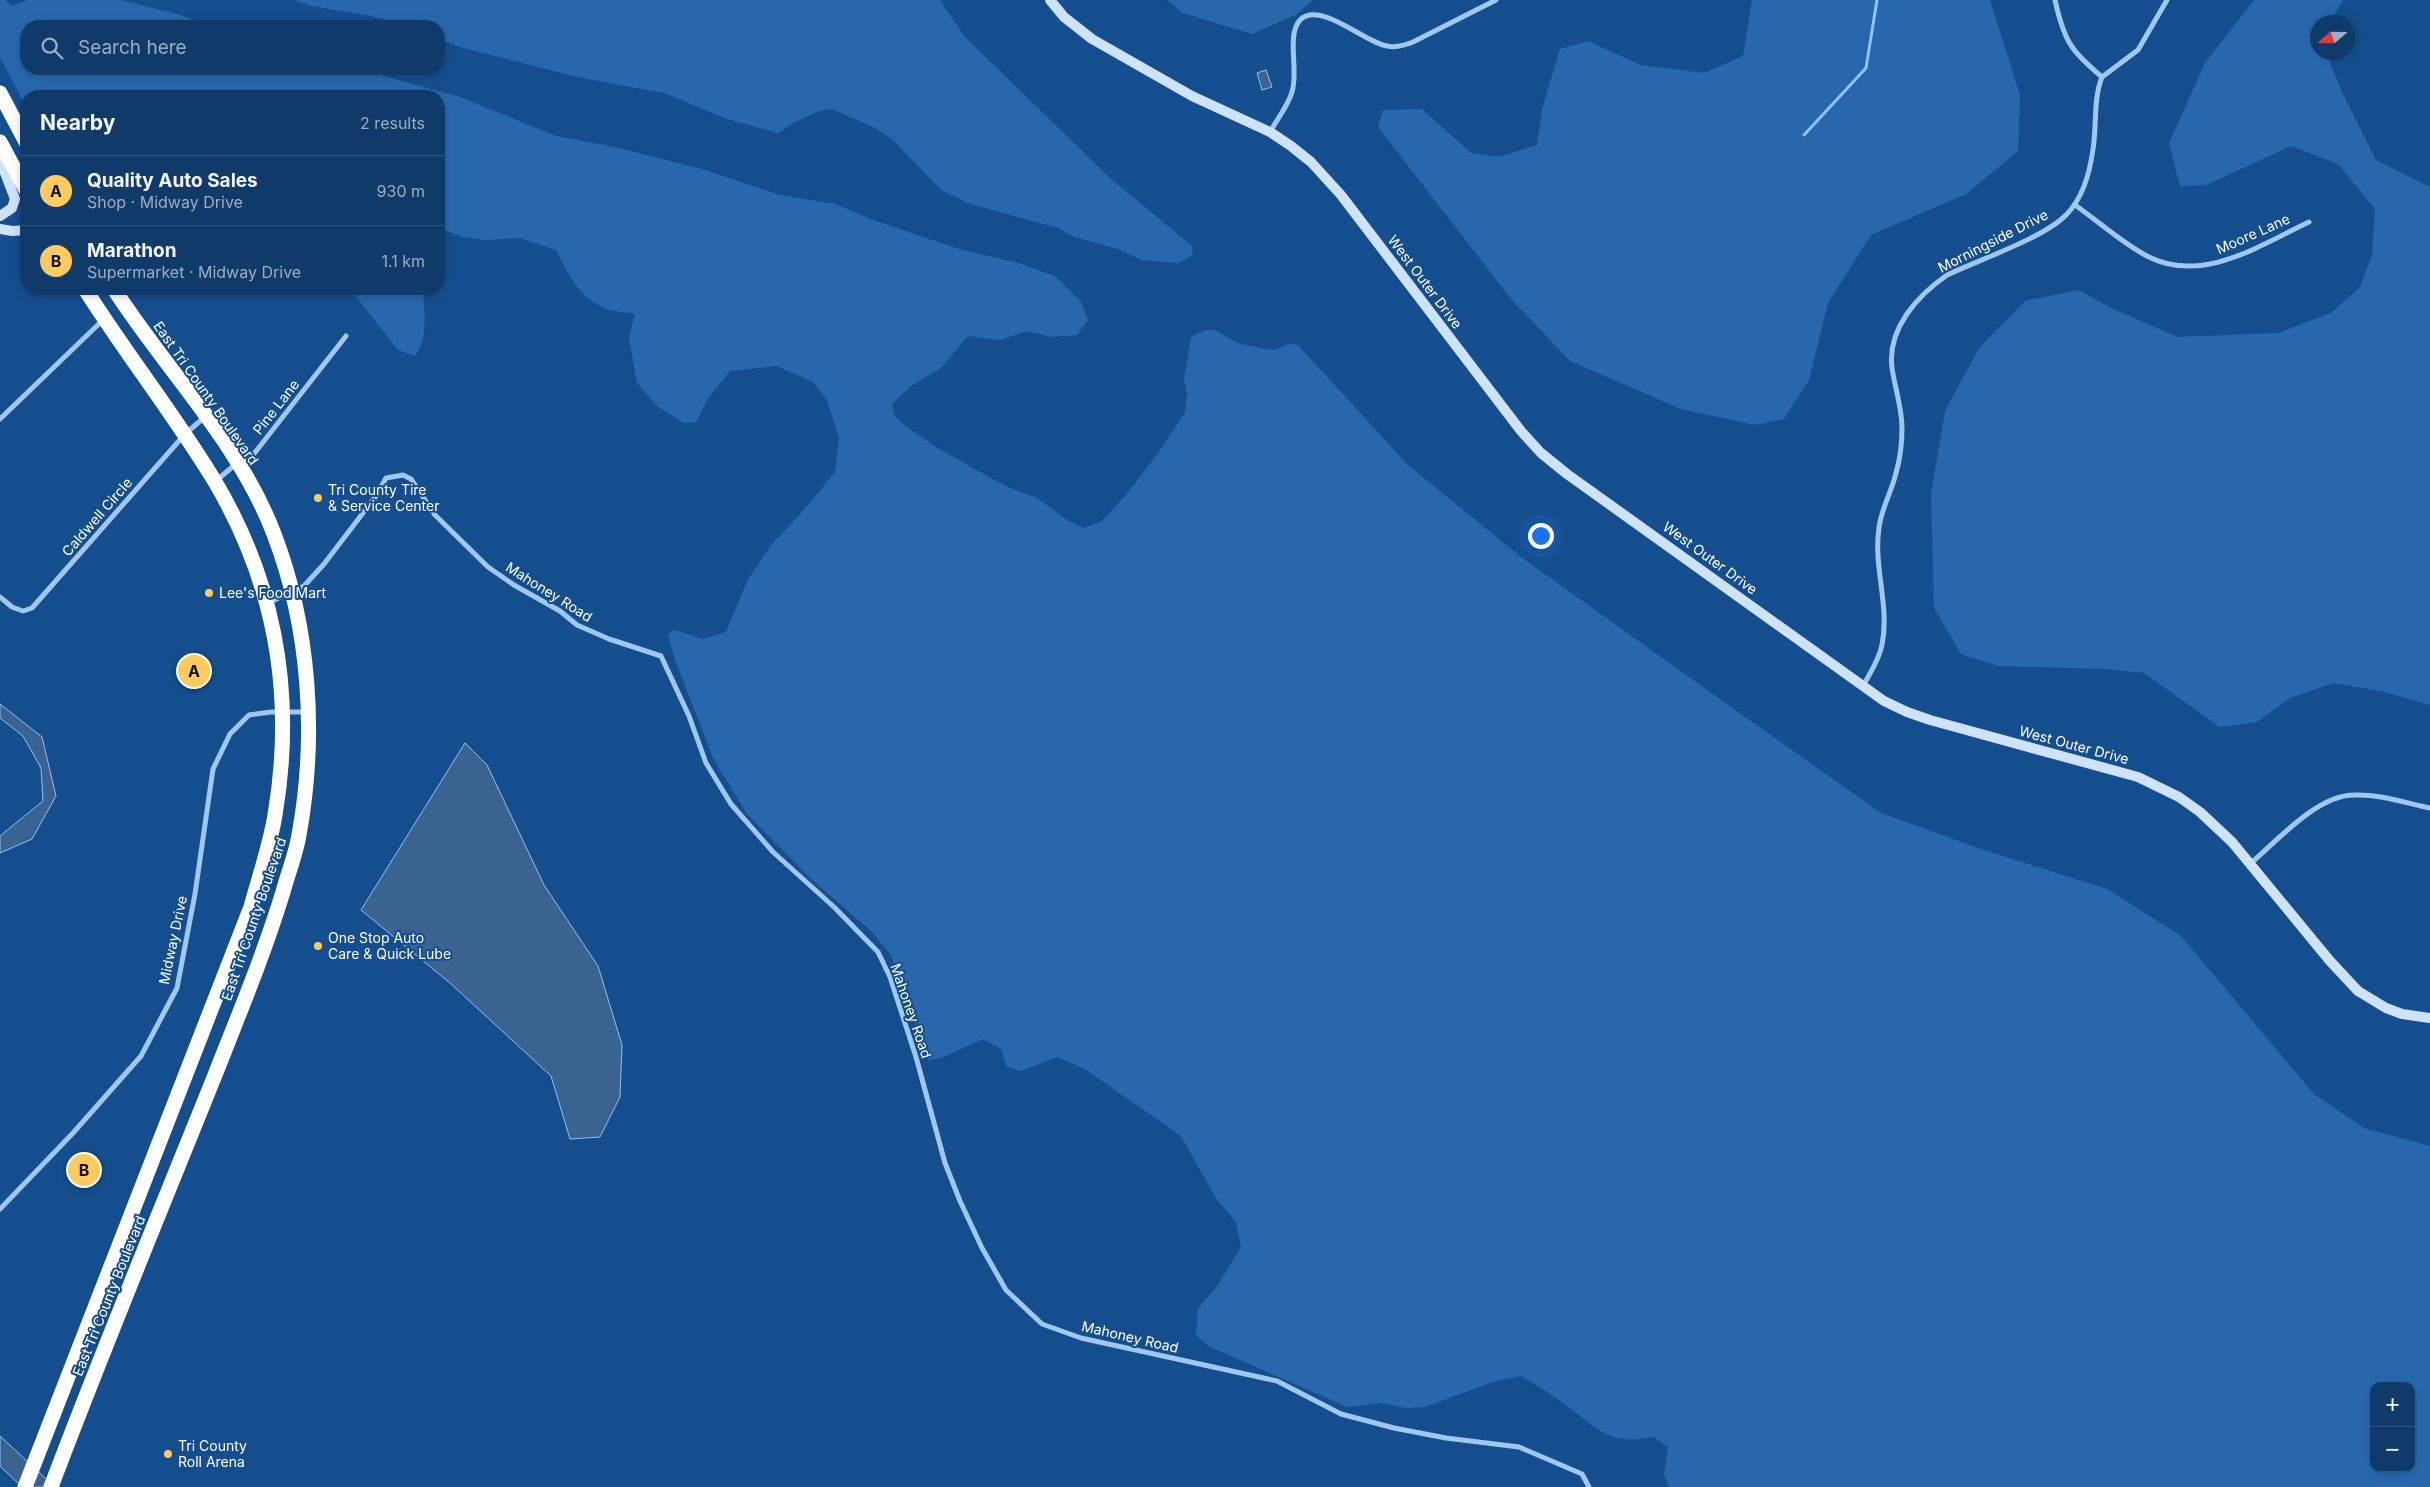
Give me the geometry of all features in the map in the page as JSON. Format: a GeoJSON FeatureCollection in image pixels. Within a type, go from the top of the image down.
{"type":"FeatureCollection","features":[{"type":"Feature","properties":{"kind":"highway"},"geometry":{"type":"LineString","coordinates":[[0,93],[20,131]]}},
{"type":"Feature","properties":{"kind":"highway"},"geometry":{"type":"LineString","coordinates":[[0,142],[20,179]]}},
{"type":"Feature","properties":{"kind":"highway","name":"East Tri County Boulevard"},"geometry":{"type":"LineString","coordinates":[[24,1487],[251,907],[275,817],[282,766],[284,712],[279,663],[268,603],[233,516],[215,482],[184,434],[89,295]]}},
{"type":"Feature","properties":{"kind":"highway","name":"East Tri County Boulevard"},"geometry":{"type":"LineString","coordinates":[[52,1487],[236,1021],[274,919],[299,837],[307,767],[307,712],[298,609],[293,590],[262,506],[206,416],[118,295]]}},
{"type":"Feature","properties":{"kind":"street","name":"West Outer Drive"},"geometry":{"type":"LineString","coordinates":[[1050,0],[1064,17],[1092,39],[1192,96],[1270,132],[1292,146],[1311,162],[1332,184],[1521,431],[1541,453],[1884,701],[1907,712],[2084,760],[2157,785],[2193,807],[2216,825],[2330,961],[2358,991],[2386,1008],[2402,1014],[2430,1018]]}},
{"type":"Feature","properties":{"kind":"street"},"geometry":{"type":"LineString","coordinates":[[1270,132],[1292,92],[1294,80],[1294,35],[1300,20],[1307,16],[1324,15],[1375,43],[1398,47],[1413,42],[1496,0]]}},
{"type":"Feature","properties":{"kind":"street"},"geometry":{"type":"LineString","coordinates":[[2055,0],[2060,24],[2072,50],[2102,77],[2138,50],[2166,0]]}},
{"type":"Feature","properties":{"kind":"street","name":"Morningside Drive"},"geometry":{"type":"LineString","coordinates":[[1862,686],[1882,646],[1883,610],[1877,556],[1879,526],[1896,473],[1902,428],[1891,360],[1897,332],[1906,315],[1935,283],[1954,272],[2048,228],[2065,216],[2075,204],[2084,186],[2093,149],[2098,89],[2102,77]]}},
{"type":"Feature","properties":{"kind":"street"},"geometry":{"type":"LineString","coordinates":[[0,160],[15,198],[12,208],[0,216]]}},
{"type":"Feature","properties":{"kind":"street","name":"Moore Lane"},"geometry":{"type":"LineString","coordinates":[[2075,204],[2144,255],[2170,265],[2184,267],[2215,264],[2230,259],[2309,222]]}},
{"type":"Feature","properties":{"kind":"street"},"geometry":{"type":"LineString","coordinates":[[0,229],[20,230]]}},
{"type":"Feature","properties":{"kind":"street"},"geometry":{"type":"LineString","coordinates":[[0,419],[104,319]]}},
{"type":"Feature","properties":{"kind":"street","name":"Pine Lane"},"geometry":{"type":"LineString","coordinates":[[215,482],[237,463],[253,455],[346,336]]}},
{"type":"Feature","properties":{"kind":"street","name":"Caldwell Circle"},"geometry":{"type":"LineString","coordinates":[[0,597],[12,607],[23,611],[32,608],[184,434],[206,416]]}},
{"type":"Feature","properties":{"kind":"street","name":"Mahoney Road"},"geometry":{"type":"LineString","coordinates":[[268,603],[304,586],[324,564],[376,496],[386,478],[403,475],[411,479],[435,515],[488,567],[514,585],[560,611],[577,625],[661,656],[689,716],[706,763],[731,804],[773,852],[834,907],[878,952],[890,977],[916,1057],[945,1163],[960,1201],[982,1248],[1006,1290],[1042,1324],[1081,1338],[1277,1381],[1341,1414],[1394,1428],[1446,1438],[1519,1447],[1582,1474],[1589,1487]]}},
{"type":"Feature","properties":{"kind":"street","name":"Midway Drive"},"geometry":{"type":"LineString","coordinates":[[0,1209],[141,1056],[177,988],[194,894],[213,769],[230,734],[249,715],[307,712]]}},
{"type":"Feature","properties":{"kind":"street"},"geometry":{"type":"LineString","coordinates":[[2250,864],[2321,804],[2336,798],[2365,795],[2430,808]]}},
{"type":"Feature","properties":{"kind":"shaded area"},"geometry":{"type":"Polygon","coordinates":[[[0,0],[5,0],[12,6],[28,0],[120,0],[194,20],[20,20],[20,75],[381,75],[435,90],[20,90],[20,95],[0,57],[0,0]]]}},
{"type":"Feature","properties":{"kind":"shaded area"},"geometry":{"type":"Polygon","coordinates":[[[294,0],[940,0],[965,37],[1110,178],[1193,247],[1192,255],[1179,263],[1141,260],[1118,249],[1074,237],[1058,228],[970,204],[941,190],[892,139],[875,128],[832,109],[819,111],[793,123],[778,133],[727,119],[664,93],[577,77],[460,47],[445,41],[445,20],[385,20],[312,6],[294,0]]]}},
{"type":"Feature","properties":{"kind":"shaded area"},"geometry":{"type":"Polygon","coordinates":[[[1167,0],[1313,0],[1297,14],[1252,34],[1183,13],[1167,0]]]}},
{"type":"Feature","properties":{"kind":"shaded area"},"geometry":{"type":"Polygon","coordinates":[[[1752,0],[1990,0],[2020,95],[2018,151],[1966,194],[1871,235],[1828,303],[1809,380],[1784,419],[1755,425],[1681,409],[1570,361],[1512,300],[1378,127],[1383,110],[1422,109],[1471,153],[1499,157],[1537,145],[1542,109],[1560,49],[1588,41],[1641,65],[1704,73],[1743,56],[1752,0]]]}},
{"type":"Feature","properties":{"kind":"shaded area"},"geometry":{"type":"Polygon","coordinates":[[[2254,0],[2343,0],[2334,15],[2310,15],[2310,60],[2329,60],[2342,92],[2376,160],[2430,187],[2430,705],[2385,692],[2333,683],[2290,698],[2257,722],[2220,727],[2144,673],[2105,669],[1998,666],[1961,654],[1934,608],[1931,494],[1945,411],[1979,348],[2025,301],[2079,290],[2113,309],[2178,337],[2278,333],[2331,313],[2360,287],[2372,255],[2375,209],[2338,164],[2291,146],[2206,185],[2180,186],[2169,143],[2205,63],[2254,0]]]}},
{"type":"Feature","properties":{"kind":"shaded area"},"geometry":{"type":"Polygon","coordinates":[[[1266,70],[1272,87],[1262,90],[1257,73],[1266,70]]]}},
{"type":"Feature","properties":{"kind":"shaded area"},"geometry":{"type":"Polygon","coordinates":[[[445,93],[460,97],[556,136],[615,147],[705,170],[780,195],[835,204],[873,220],[959,249],[1018,263],[1055,276],[1081,302],[1088,320],[1077,335],[1052,337],[1027,331],[1000,340],[968,336],[941,368],[911,386],[892,404],[895,417],[936,447],[1005,486],[1037,498],[1069,521],[1083,528],[1101,522],[1126,495],[1161,449],[1185,412],[1187,393],[1184,380],[1191,337],[1205,330],[1214,330],[1240,344],[1274,350],[1289,344],[1298,345],[1408,465],[1521,557],[1748,719],[1881,813],[1984,850],[2107,889],[2181,936],[2314,1094],[2364,1128],[2430,1146],[2430,1487],[1669,1487],[1664,1475],[1668,1447],[1653,1437],[1623,1439],[1602,1432],[1521,1376],[1493,1382],[1425,1407],[1407,1408],[1380,1403],[1347,1407],[1208,1346],[1196,1335],[1198,1309],[1218,1285],[1241,1247],[1236,1222],[1217,1200],[1181,1136],[1085,1069],[1057,1057],[1021,1071],[1007,1067],[1001,1049],[983,1039],[941,1058],[928,1060],[891,955],[871,931],[811,879],[747,814],[713,758],[674,657],[668,635],[674,630],[703,639],[726,632],[748,579],[772,544],[803,511],[835,472],[839,438],[827,400],[813,382],[777,366],[730,371],[709,397],[696,422],[684,423],[658,407],[637,383],[629,337],[635,314],[607,309],[589,299],[570,277],[556,250],[520,238],[486,240],[463,237],[445,231],[445,93]]]}},
{"type":"Feature","properties":{"kind":"shaded area"},"geometry":{"type":"Polygon","coordinates":[[[355,295],[423,295],[424,332],[419,348],[415,356],[398,350],[355,295]]]}},
{"type":"Feature","properties":{"kind":"shaded area"},"geometry":{"type":"Polygon","coordinates":[[[0,704],[42,737],[56,796],[32,839],[0,853],[0,836],[43,801],[41,768],[23,736],[0,718],[0,704]]]}},
{"type":"Feature","properties":{"kind":"shaded area"},"geometry":{"type":"Polygon","coordinates":[[[465,743],[487,765],[544,885],[598,966],[622,1045],[620,1097],[600,1137],[570,1139],[551,1076],[450,983],[361,910],[465,743]]]}},
{"type":"Feature","properties":{"kind":"shaded area"},"geometry":{"type":"Polygon","coordinates":[[[0,1436],[55,1487],[22,1487],[0,1466],[0,1436]]]}},
{"type":"Feature","properties":{"kind":"waterway"},"geometry":{"type":"LineString","coordinates":[[1804,135],[1866,68],[1877,0]]}},
{"type":"Feature","properties":{"kind":"place","name":"Tri County Tire & Service Center"},"geometry":{"type":"Point","coordinates":[318,498]}},
{"type":"Feature","properties":{"kind":"place","name":"Lee's Food Mart"},"geometry":{"type":"Point","coordinates":[209,593]}},
{"type":"Feature","properties":{"kind":"place","name":"Quality Auto Sales"},"geometry":{"type":"Point","coordinates":[194,671]}},
{"type":"Feature","properties":{"kind":"place","name":"One Stop Auto Care & Quick Lube"},"geometry":{"type":"Point","coordinates":[318,946]}},
{"type":"Feature","properties":{"kind":"place","name":"Marathon"},"geometry":{"type":"Point","coordinates":[84,1170]}},
{"type":"Feature","properties":{"kind":"place","name":"Tri County Roll Arena"},"geometry":{"type":"Point","coordinates":[168,1454]}}]}
